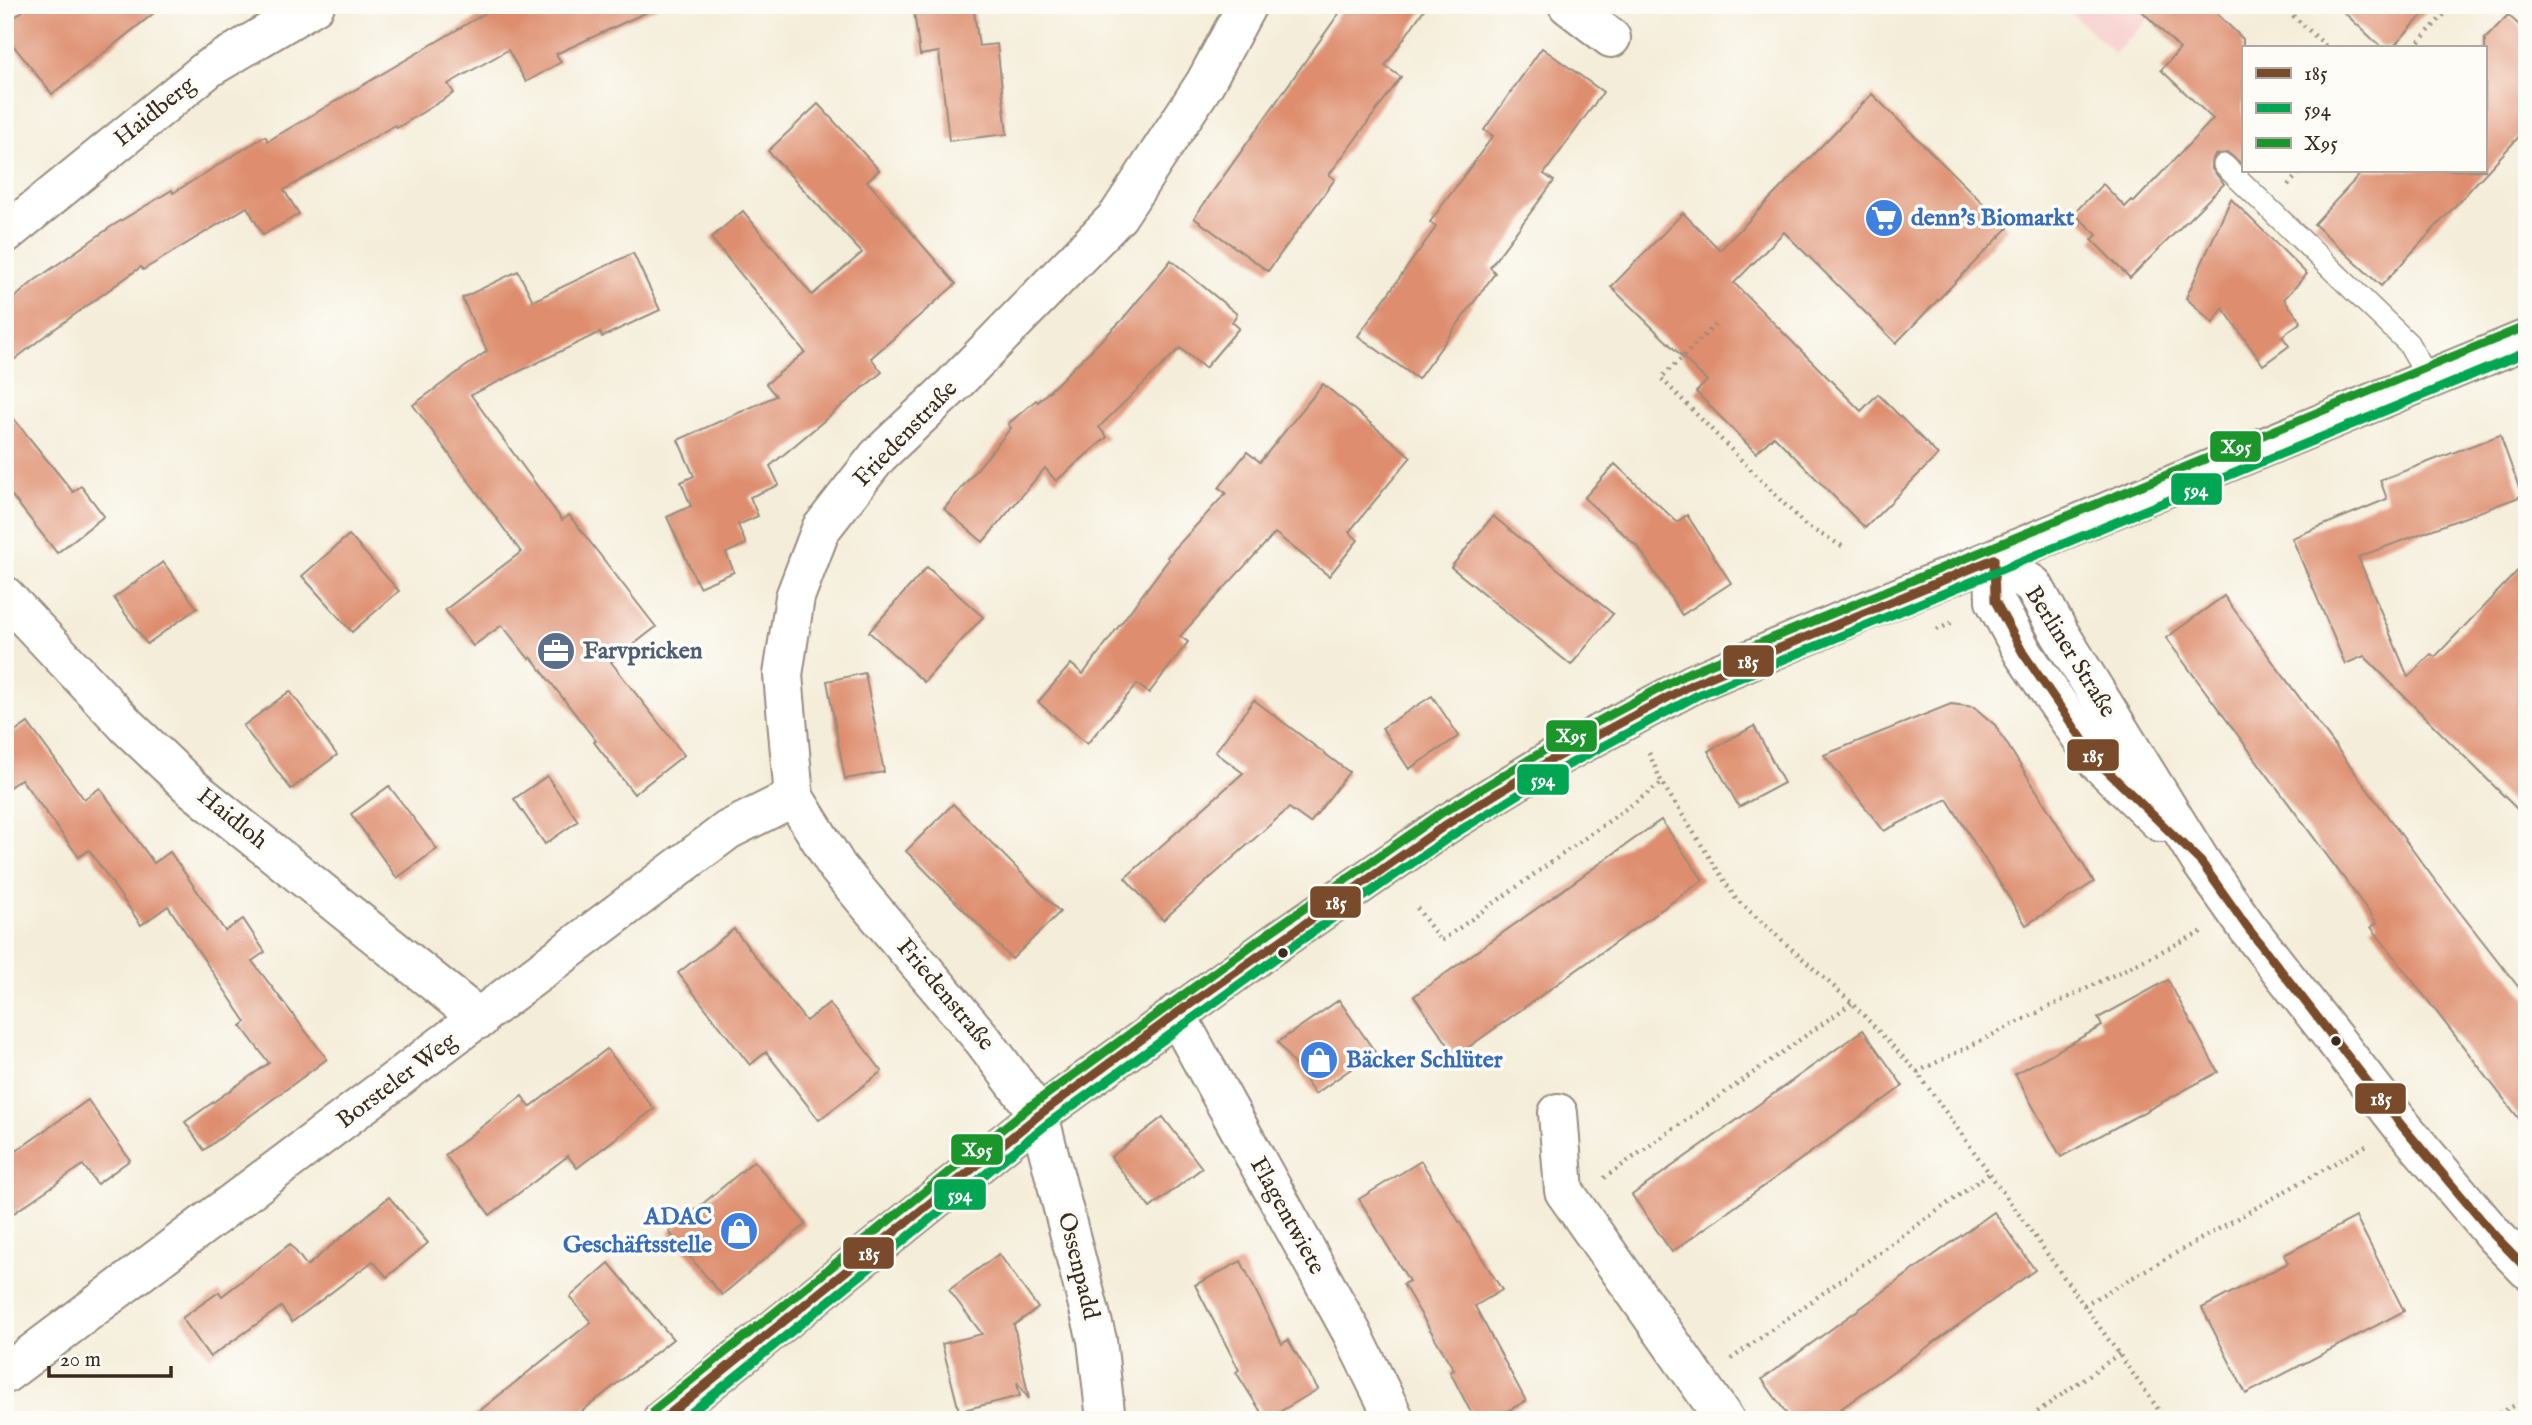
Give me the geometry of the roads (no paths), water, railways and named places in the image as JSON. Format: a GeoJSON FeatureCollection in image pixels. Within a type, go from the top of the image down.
{"type":"FeatureCollection","features":[{"type":"Feature","properties":{"kind":"street","name":"Haidberg"},"geometry":{"type":"LineString","coordinates":[[5,234],[209,68],[315,5]]}},
{"type":"Feature","properties":{"kind":"street","name":"Friedenstraße"},"geometry":{"type":"LineString","coordinates":[[1039,1115],[983,1040],[838,868],[794,797],[783,675],[795,597],[821,529],[878,456],[951,386],[1118,216],[1205,83],[1247,5]]}},
{"type":"Feature","properties":{"kind":"street"},"geometry":{"type":"LineString","coordinates":[[1568,5],[1611,38]]}},
{"type":"Feature","properties":{"kind":"street"},"geometry":{"type":"LineString","coordinates":[[662,1420],[1039,1115],[1176,1014],[1447,824],[1602,731],[1693,684],[2527,339]]}},
{"type":"Feature","properties":{"kind":"street","name":"Berliner Straße"},"geometry":{"type":"LineString","coordinates":[[1994,559],[2033,585],[2060,634],[2201,862],[2238,914],[2402,1126],[2494,1235],[2527,1269]]}},
{"type":"Feature","properties":{"kind":"street","name":"Haidloh"},"geometry":{"type":"LineString","coordinates":[[5,596],[128,727],[191,787],[480,1019]]}},
{"type":"Feature","properties":{"kind":"street","name":"Borsteler Weg"},"geometry":{"type":"LineString","coordinates":[[5,1374],[728,830],[794,797]]}},
{"type":"Feature","properties":{"kind":"street","name":"Flagentwiete"},"geometry":{"type":"LineString","coordinates":[[1176,1014],[1352,1333],[1395,1420]]}},
{"type":"Feature","properties":{"kind":"street"},"geometry":{"type":"LineString","coordinates":[[1558,1113],[1564,1191],[1725,1420]]}},
{"type":"Feature","properties":{"kind":"street","name":"Ossenpadd"},"geometry":{"type":"LineString","coordinates":[[1039,1115],[1097,1340],[1106,1420]]}},
{"type":"Feature","properties":{"kind":"lane"},"geometry":{"type":"LineString","coordinates":[[2224,164],[2408,343],[2428,378]]}},
{"type":"Feature","properties":{"kind":"place","name":"denn's Biomarkt"},"geometry":{"type":"Point","coordinates":[1884,218]}},
{"type":"Feature","properties":{"kind":"place","name":"Farvpricken"},"geometry":{"type":"Point","coordinates":[556,651]}},
{"type":"Feature","properties":{"kind":"place","name":"Bäcker Schlüter"},"geometry":{"type":"Point","coordinates":[1319,1060]}},
{"type":"Feature","properties":{"kind":"place","name":"ADAC Geschäftsstelle"},"geometry":{"type":"Point","coordinates":[739,1231]}}]}
